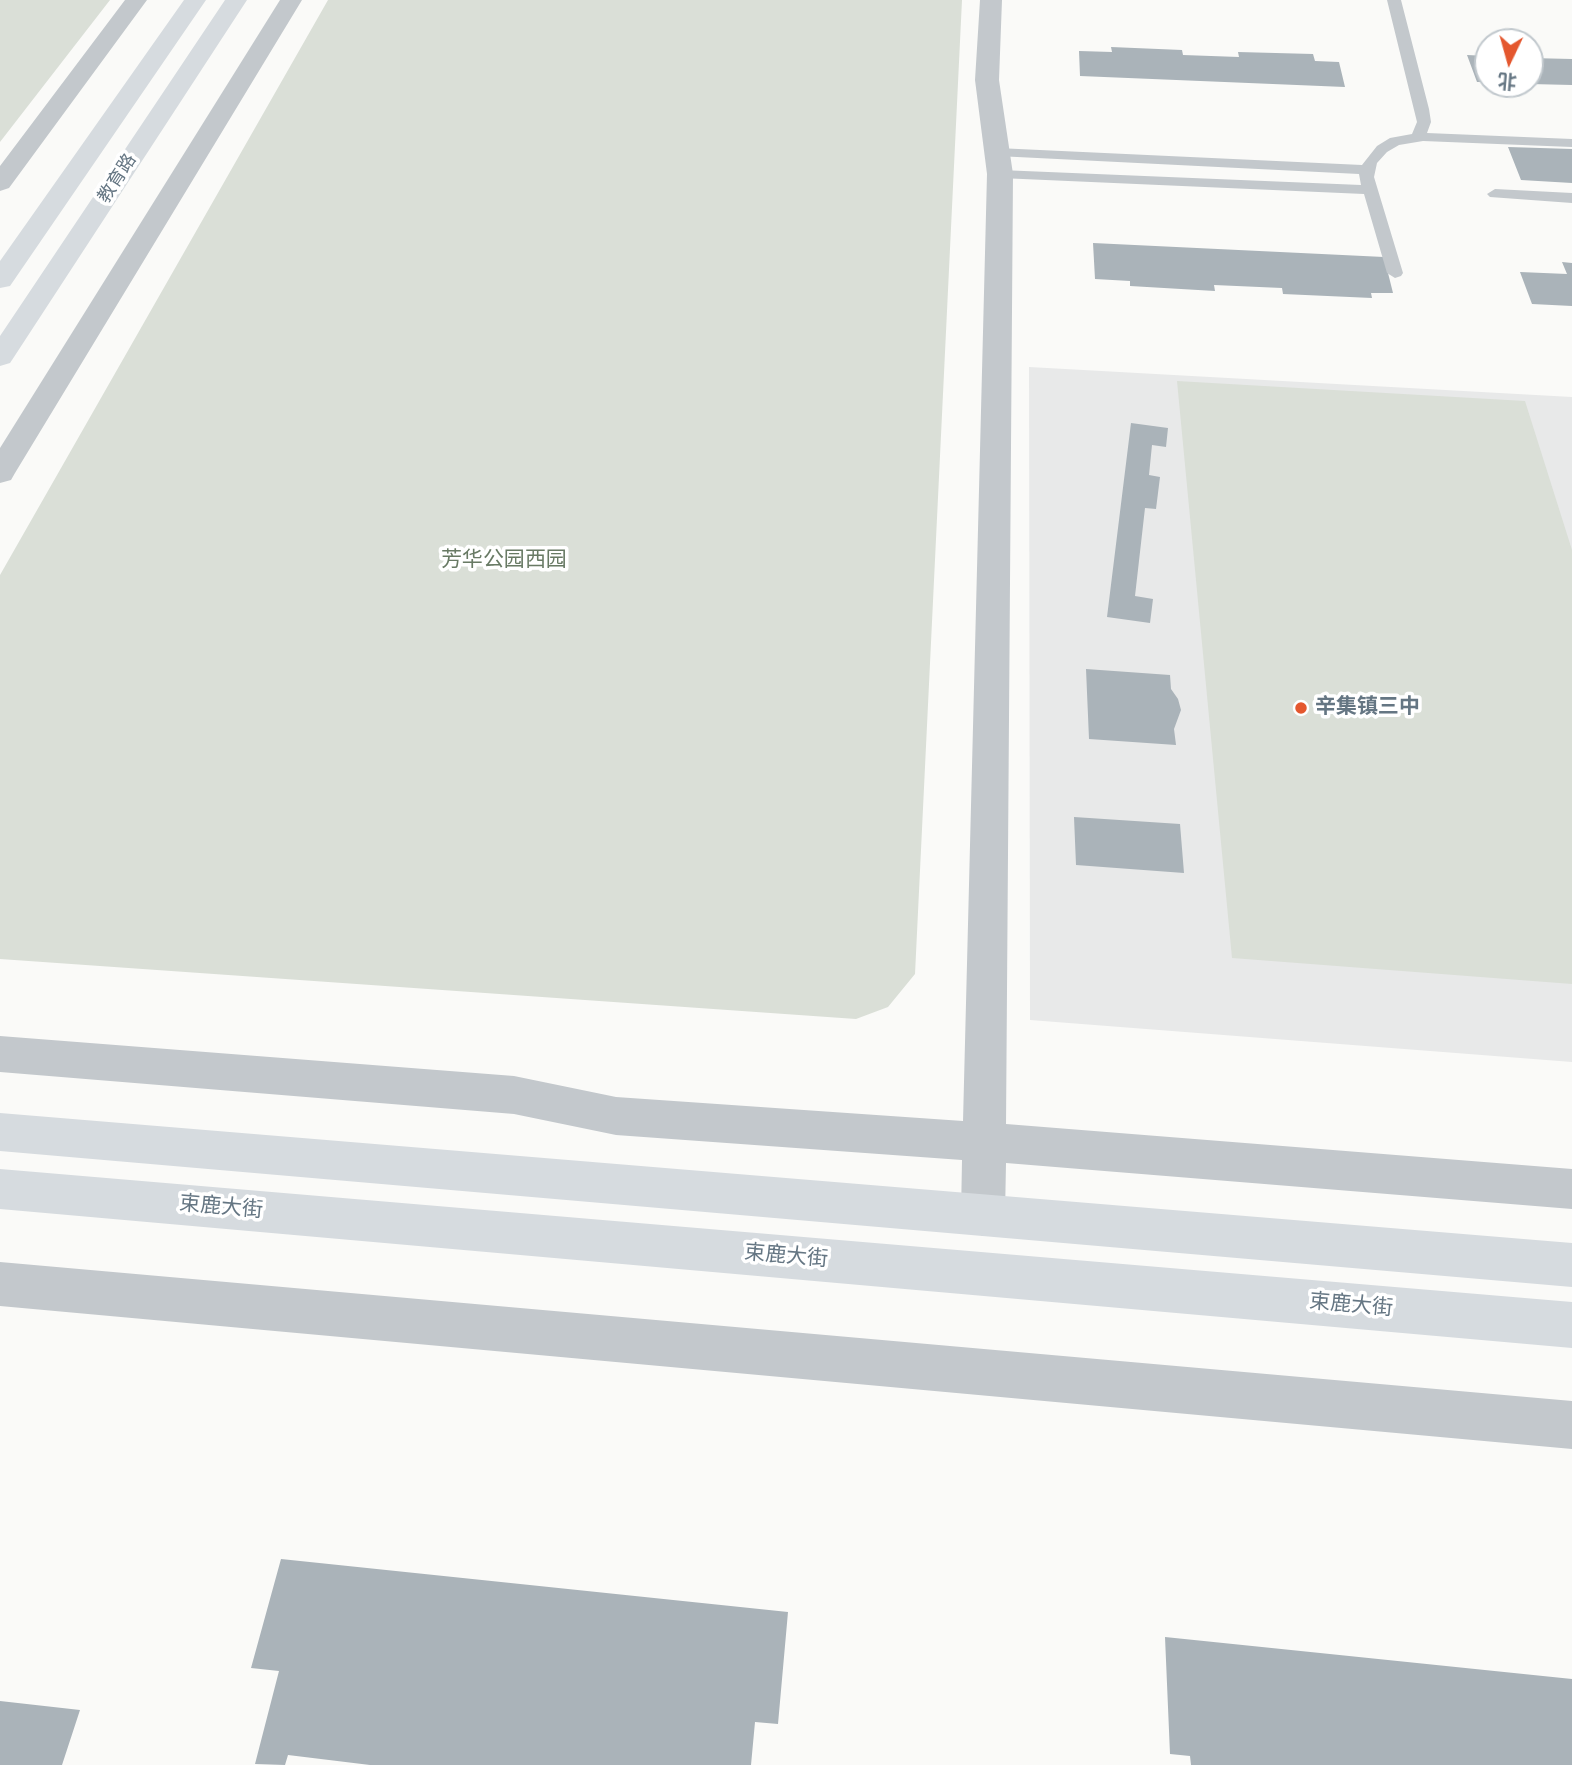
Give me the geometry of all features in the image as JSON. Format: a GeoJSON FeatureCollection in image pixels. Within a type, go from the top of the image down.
{"type":"FeatureCollection","features":[{"type":"Feature","properties":{"kind":"main road","name":"教育路"},"geometry":{"type":"LineString","coordinates":[[0,280],[195,0]]}},
{"type":"Feature","properties":{"kind":"main road","name":"教育路"},"geometry":{"type":"LineString","coordinates":[[0,357],[236,0]]}},
{"type":"Feature","properties":{"kind":"main road"},"geometry":{"type":"LineString","coordinates":[[0,1132],[1572,1265]]}},
{"type":"Feature","properties":{"kind":"main road","name":"束鹿大街"},"geometry":{"type":"LineString","coordinates":[[0,1189],[1572,1325]]}},
{"type":"Feature","properties":{"kind":"street"},"geometry":{"type":"LineString","coordinates":[[0,183],[136,0]]}},
{"type":"Feature","properties":{"kind":"street"},"geometry":{"type":"LineString","coordinates":[[0,473],[290,0]]}},
{"type":"Feature","properties":{"kind":"street"},"geometry":{"type":"LineString","coordinates":[[983,1215],[998,163],[987,80],[991,0]]}},
{"type":"Feature","properties":{"kind":"street"},"geometry":{"type":"LineString","coordinates":[[0,1054],[514,1095],[615,1116],[984,1142],[1572,1189]]}},
{"type":"Feature","properties":{"kind":"street"},"geometry":{"type":"LineString","coordinates":[[0,1284],[1572,1425]]}},
{"type":"Feature","properties":{"kind":"lane"},"geometry":{"type":"LineString","coordinates":[[1394,0],[1422,109],[1424,122],[1418,138]]}},
{"type":"Feature","properties":{"kind":"lane"},"geometry":{"type":"LineString","coordinates":[[1395,273],[1366,177],[1370,162],[1382,149],[1395,141],[1418,138],[1572,143]]}},
{"type":"Feature","properties":{"kind":"lane"},"geometry":{"type":"LineString","coordinates":[[998,163],[1368,170]]}},
{"type":"Feature","properties":{"kind":"lane"},"geometry":{"type":"LineString","coordinates":[[998,163],[1370,190]]}},
{"type":"Feature","properties":{"kind":"lane"},"geometry":{"type":"LineString","coordinates":[[1494,194],[1572,198]]}},
{"type":"Feature","properties":{"kind":"shaded area","name":"辛集镇三中"},"geometry":{"type":"Polygon","coordinates":[[[1029,367],[1572,397],[1572,1062],[1030,1020],[1029,367]]]}},
{"type":"Feature","properties":{"kind":"green space"},"geometry":{"type":"Polygon","coordinates":[[[0,0],[110,0],[0,142],[0,0]]]}},
{"type":"Feature","properties":{"kind":"green space","name":"芳华公园西园"},"geometry":{"type":"Polygon","coordinates":[[[328,0],[962,0],[915,974],[888,1007],[856,1019],[0,959],[0,575],[328,0]]]}},
{"type":"Feature","properties":{"kind":"green space"},"geometry":{"type":"Polygon","coordinates":[[[1177,381],[1525,401],[1572,550],[1572,984],[1232,958],[1177,381]]]}},
{"type":"Feature","properties":{"kind":"building"},"geometry":{"type":"Polygon","coordinates":[[[1111,47],[1182,50],[1183,55],[1239,57],[1238,52],[1313,54],[1315,61],[1339,62],[1345,87],[1080,76],[1079,51],[1112,52],[1111,47]]]}},
{"type":"Feature","properties":{"kind":"building"},"geometry":{"type":"Polygon","coordinates":[[[1467,55],[1474,55],[1474,74],[1467,55]]]}},
{"type":"Feature","properties":{"kind":"building"},"geometry":{"type":"Polygon","coordinates":[[[1544,58],[1572,59],[1572,85],[1544,84],[1544,58]]]}},
{"type":"Feature","properties":{"kind":"building"},"geometry":{"type":"Polygon","coordinates":[[[1508,147],[1572,149],[1572,183],[1521,180],[1508,147]]]}},
{"type":"Feature","properties":{"kind":"building"},"geometry":{"type":"Polygon","coordinates":[[[1093,243],[1384,257],[1393,293],[1371,293],[1372,298],[1283,294],[1282,288],[1214,285],[1215,291],[1130,286],[1130,281],[1095,279],[1093,243]]]}},
{"type":"Feature","properties":{"kind":"building"},"geometry":{"type":"Polygon","coordinates":[[[1562,262],[1572,263],[1572,306],[1532,304],[1520,272],[1567,274],[1562,262]]]}},
{"type":"Feature","properties":{"kind":"building"},"geometry":{"type":"Polygon","coordinates":[[[1131,423],[1168,428],[1166,447],[1152,445],[1149,475],[1160,477],[1156,509],[1145,508],[1135,596],[1153,599],[1150,623],[1107,617],[1131,423]]]}},
{"type":"Feature","properties":{"kind":"building"},"geometry":{"type":"Polygon","coordinates":[[[1086,669],[1170,675],[1171,689],[1181,710],[1174,729],[1176,745],[1089,739],[1086,669]]]}},
{"type":"Feature","properties":{"kind":"building"},"geometry":{"type":"Polygon","coordinates":[[[1074,817],[1180,824],[1184,873],[1076,865],[1074,817]]]}},
{"type":"Feature","properties":{"kind":"building"},"geometry":{"type":"Polygon","coordinates":[[[281,1559],[788,1612],[778,1724],[755,1722],[751,1765],[370,1765],[288,1755],[285,1765],[255,1764],[279,1671],[251,1668],[281,1559]]]}},
{"type":"Feature","properties":{"kind":"building"},"geometry":{"type":"Polygon","coordinates":[[[1165,1637],[1572,1679],[1572,1765],[1191,1765],[1190,1756],[1170,1754],[1165,1637]]]}},
{"type":"Feature","properties":{"kind":"building"},"geometry":{"type":"Polygon","coordinates":[[[0,1701],[80,1710],[62,1765],[0,1765],[0,1701]]]}},
{"type":"Feature","properties":{"kind":"place","name":"辛集镇三中"},"geometry":{"type":"Point","coordinates":[1301,708]}}]}
